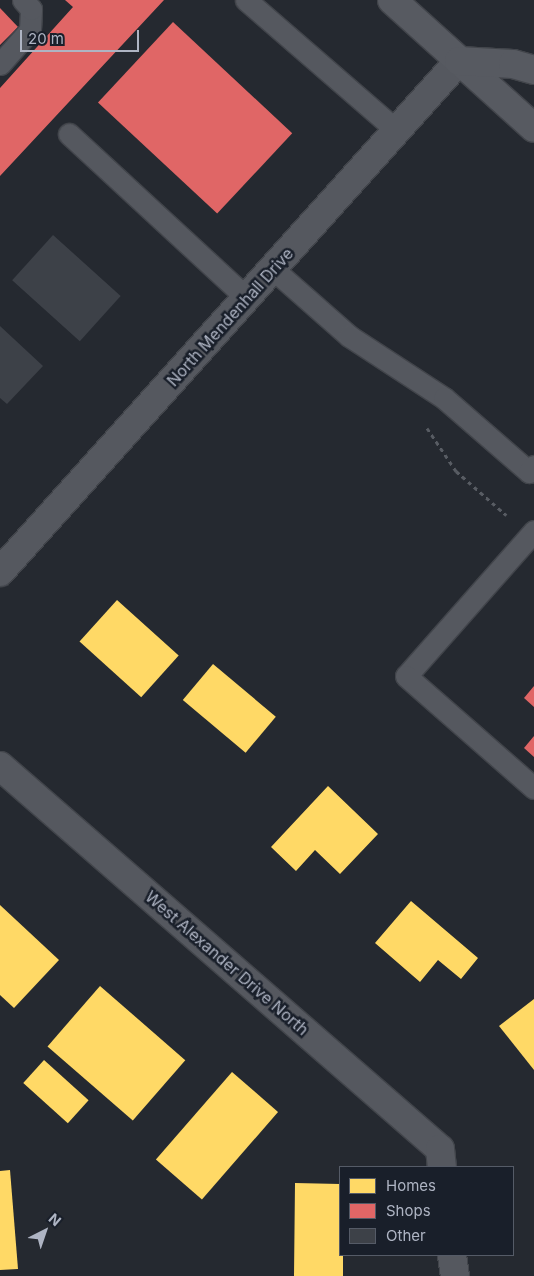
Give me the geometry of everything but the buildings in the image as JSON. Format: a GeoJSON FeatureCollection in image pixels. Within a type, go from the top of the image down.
{"type":"FeatureCollection","features":[{"type":"Feature","properties":{"kind":"main road"},"geometry":{"type":"LineString","coordinates":[[392,0],[534,128]]}},
{"type":"Feature","properties":{"kind":"main road"},"geometry":{"type":"LineString","coordinates":[[459,61],[513,64],[534,70]]}},
{"type":"Feature","properties":{"kind":"street","name":"North Mendenhall Drive"},"geometry":{"type":"LineString","coordinates":[[0,572],[459,61]]}},
{"type":"Feature","properties":{"kind":"street","name":"West Alexander Drive North"},"geometry":{"type":"LineString","coordinates":[[0,766],[440,1149],[442,1166]]}},
{"type":"Feature","properties":{"kind":"street"},"geometry":{"type":"LineString","coordinates":[[452,1256],[455,1276]]}},
{"type":"Feature","properties":{"kind":"lane"},"geometry":{"type":"LineString","coordinates":[[0,64],[30,30],[31,8],[23,0]]}},
{"type":"Feature","properties":{"kind":"lane"},"geometry":{"type":"LineString","coordinates":[[246,0],[397,131]]}},
{"type":"Feature","properties":{"kind":"lane"},"geometry":{"type":"LineString","coordinates":[[68,134],[247,298]]}},
{"type":"Feature","properties":{"kind":"lane"},"geometry":{"type":"LineString","coordinates":[[273,269],[348,336],[444,398],[532,471]]}},
{"type":"Feature","properties":{"kind":"lane"},"geometry":{"type":"LineString","coordinates":[[529,537],[406,676],[534,788]]}},
{"type":"Feature","properties":{"kind":"path"},"geometry":{"type":"LineString","coordinates":[[424,423],[456,471],[529,537]]}}]}
